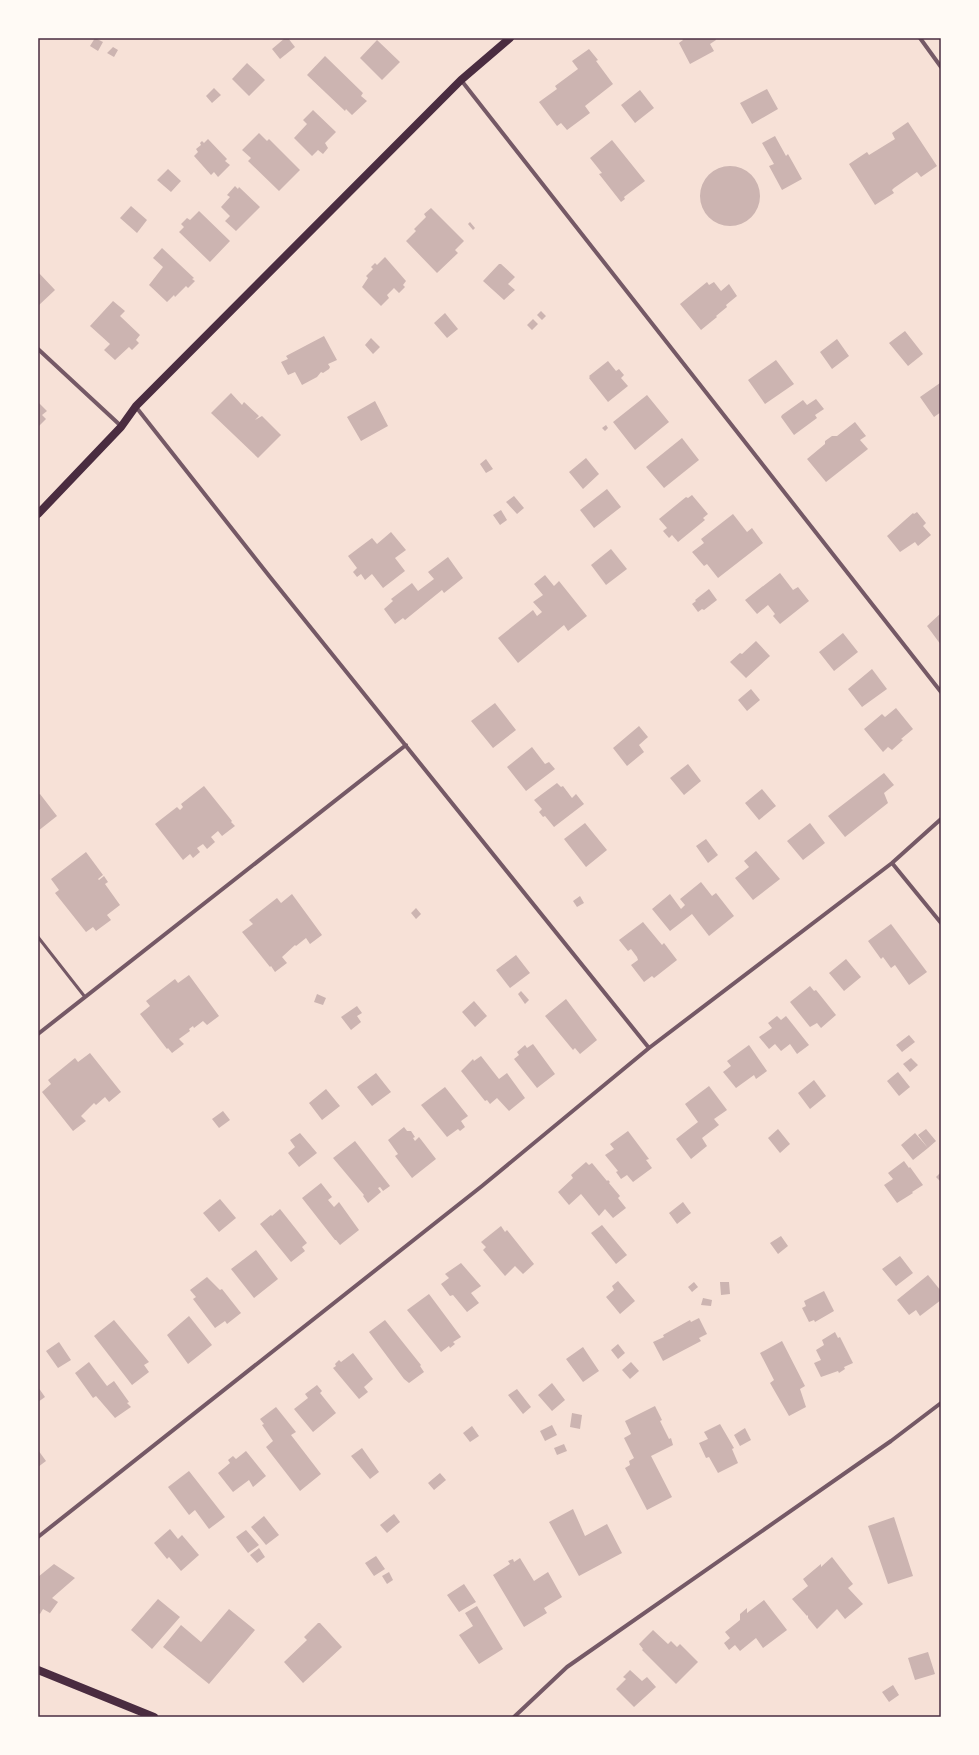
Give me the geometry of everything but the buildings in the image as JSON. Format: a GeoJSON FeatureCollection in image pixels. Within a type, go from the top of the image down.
{"type":"FeatureCollection","features":[{"type":"Feature","properties":{"kind":"main road"},"geometry":{"type":"LineString","coordinates":[[38,514],[121,427],[136,406],[461,80],[510,38]]}},
{"type":"Feature","properties":{"kind":"main road"},"geometry":{"type":"LineString","coordinates":[[38,1670],[154,1717]]}},
{"type":"Feature","properties":{"kind":"street"},"geometry":{"type":"LineString","coordinates":[[920,38],[941,67]]}},
{"type":"Feature","properties":{"kind":"street"},"geometry":{"type":"LineString","coordinates":[[461,80],[941,692]]}},
{"type":"Feature","properties":{"kind":"street"},"geometry":{"type":"LineString","coordinates":[[38,349],[121,427]]}},
{"type":"Feature","properties":{"kind":"street"},"geometry":{"type":"LineString","coordinates":[[136,406],[270,577],[649,1048]]}},
{"type":"Feature","properties":{"kind":"street"},"geometry":{"type":"LineString","coordinates":[[38,1034],[406,745]]}},
{"type":"Feature","properties":{"kind":"street"},"geometry":{"type":"LineString","coordinates":[[38,1537],[482,1186],[649,1048],[892,863],[941,819]]}},
{"type":"Feature","properties":{"kind":"street"},"geometry":{"type":"LineString","coordinates":[[892,863],[941,923]]}},
{"type":"Feature","properties":{"kind":"street"},"geometry":{"type":"LineString","coordinates":[[514,1717],[567,1667],[885,1445],[941,1403]]}},
{"type":"Feature","properties":{"kind":"lane"},"geometry":{"type":"LineString","coordinates":[[38,937],[85,997]]}}]}
